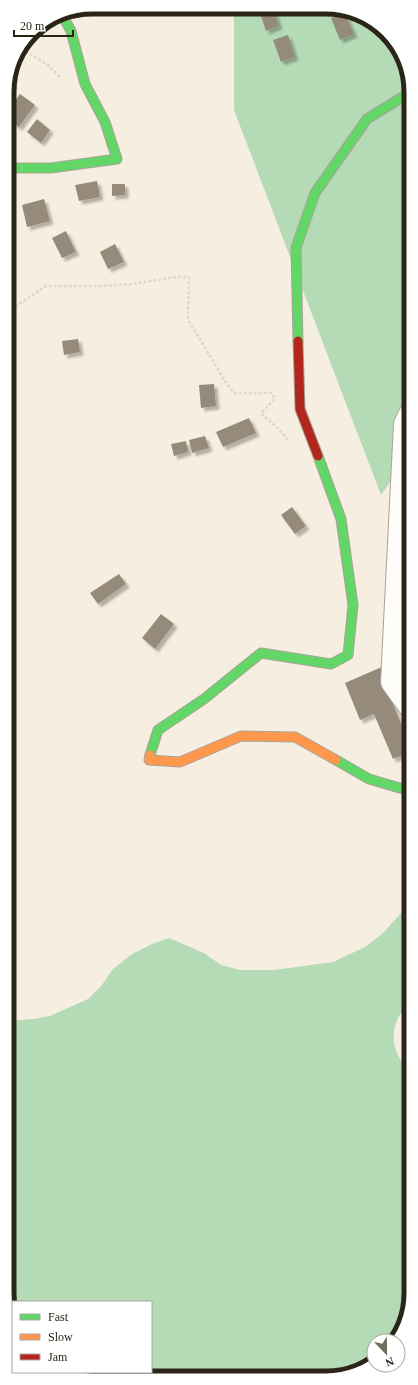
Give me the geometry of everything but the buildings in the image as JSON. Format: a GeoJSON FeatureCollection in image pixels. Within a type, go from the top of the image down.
{"type":"FeatureCollection","features":[{"type":"Feature","properties":{"kind":"street"},"geometry":{"type":"LineString","coordinates":[[14,168],[52,168],[117,159],[105,122],[85,84],[71,31],[64,19]]}},
{"type":"Feature","properties":{"kind":"street"},"geometry":{"type":"LineString","coordinates":[[404,96],[367,120],[316,193],[296,248],[300,409],[341,519],[354,605],[348,655],[331,664],[261,653],[204,698],[158,730],[149,760],[180,762],[241,736],[295,738],[369,778],[404,789]]}},
{"type":"Feature","properties":{"kind":"street"},"geometry":{"type":"LineString","coordinates":[[404,444],[392,682],[404,699]]}},
{"type":"Feature","properties":{"kind":"path"},"geometry":{"type":"LineString","coordinates":[[14,308],[46,286],[104,286],[188,277],[188,320],[198,339],[234,393],[271,393],[274,399],[261,413],[280,430],[291,443]]}},
{"type":"Feature","properties":{"kind":"green space"},"geometry":{"type":"Polygon","coordinates":[[[234,14],[331,14],[351,18],[365,24],[381,37],[394,53],[400,67],[404,87],[404,462],[381,495],[234,110],[234,14]]]}},
{"type":"Feature","properties":{"kind":"green space"},"geometry":{"type":"Polygon","coordinates":[[[404,910],[404,1010],[395,1025],[394,1039],[397,1053],[404,1064],[404,1298],[400,1318],[393,1333],[366,1333],[366,1360],[341,1370],[152,1371],[152,1301],[14,1301],[14,1021],[50,1016],[88,999],[102,985],[113,969],[132,954],[152,944],[169,938],[204,953],[221,965],[240,970],[274,970],[333,962],[365,947],[382,934],[404,910]]]}},
{"type":"Feature","properties":{"kind":"traffic: fast"},"geometry":{"type":"LineString","coordinates":[[14,168],[51,168],[117,159],[105,122],[85,84],[71,31],[64,19]]}},
{"type":"Feature","properties":{"kind":"traffic: fast"},"geometry":{"type":"LineString","coordinates":[[298,341],[296,248],[315,193],[367,119],[404,96]]}},
{"type":"Feature","properties":{"kind":"traffic: fast"},"geometry":{"type":"LineString","coordinates":[[150,755],[158,730],[204,699],[261,653],[331,664],[348,655],[353,605],[341,519],[318,456]]}},
{"type":"Feature","properties":{"kind":"traffic: fast"},"geometry":{"type":"LineString","coordinates":[[336,760],[369,779],[404,789]]}},
{"type":"Feature","properties":{"kind":"traffic: slow"},"geometry":{"type":"LineString","coordinates":[[150,755],[149,760],[180,762],[241,736],[295,737],[336,760]]}},
{"type":"Feature","properties":{"kind":"traffic: jam"},"geometry":{"type":"LineString","coordinates":[[298,341],[300,409],[318,456]]}}]}
